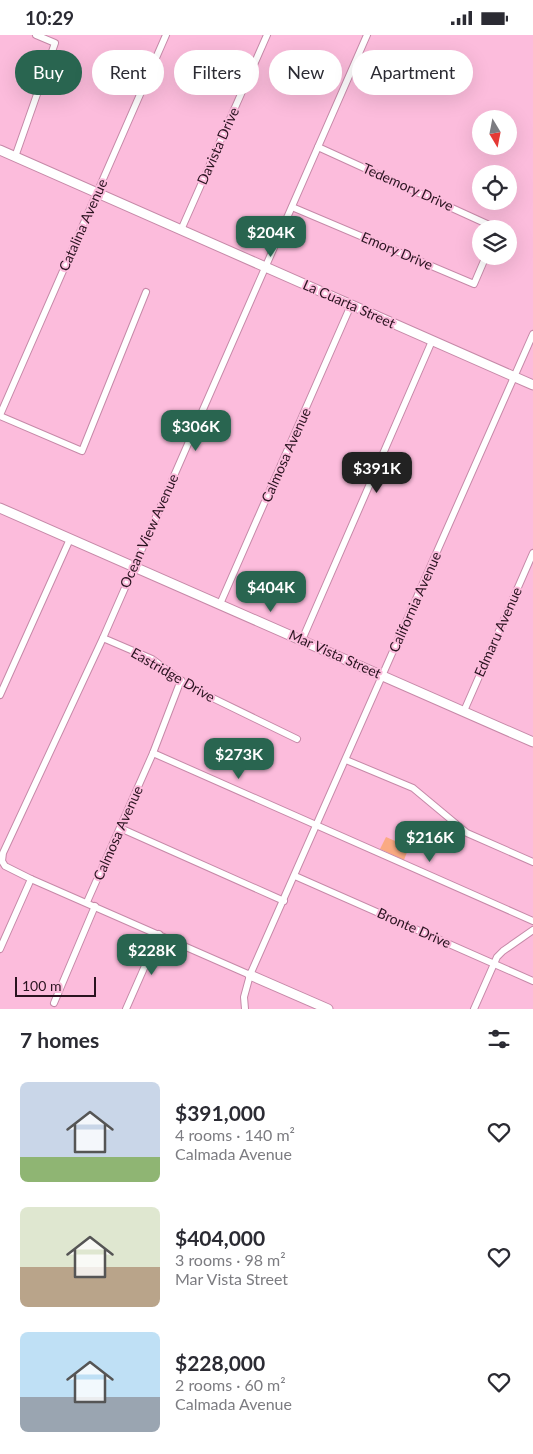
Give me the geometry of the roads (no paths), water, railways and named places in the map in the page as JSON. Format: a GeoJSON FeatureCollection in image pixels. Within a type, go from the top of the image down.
{"type":"FeatureCollection","features":[{"type":"Feature","properties":{"kind":"street"},"geometry":{"type":"LineString","coordinates":[[15,157],[56,43],[36,35]]}},
{"type":"Feature","properties":{"kind":"street","name":"Catalina Avenue"},"geometry":{"type":"LineString","coordinates":[[0,415],[166,35]]}},
{"type":"Feature","properties":{"kind":"street","name":"Davista Drive"},"geometry":{"type":"LineString","coordinates":[[181,230],[267,35]]}},
{"type":"Feature","properties":{"kind":"street","name":"Ocean View Avenue"},"geometry":{"type":"LineString","coordinates":[[31,879],[5,866],[2,861],[3,853],[103,638],[367,35]]}},
{"type":"Feature","properties":{"kind":"street","name":"Tedemory Drive"},"geometry":{"type":"LineString","coordinates":[[318,147],[480,220]]}},
{"type":"Feature","properties":{"kind":"street","name":"La Cuarta Street"},"geometry":{"type":"LineString","coordinates":[[0,151],[533,385]]}},
{"type":"Feature","properties":{"kind":"street","name":"Emory Drive"},"geometry":{"type":"LineString","coordinates":[[292,207],[474,284],[482,265]]}},
{"type":"Feature","properties":{"kind":"street"},"geometry":{"type":"LineString","coordinates":[[0,415],[82,451],[146,292]]}},
{"type":"Feature","properties":{"kind":"street","name":"Calmosa Avenue"},"geometry":{"type":"LineString","coordinates":[[220,604],[351,305]]}},
{"type":"Feature","properties":{"kind":"street","name":"California Avenue"},"geometry":{"type":"LineString","coordinates":[[245,1009],[244,997],[250,975],[533,334]]}},
{"type":"Feature","properties":{"kind":"street"},"geometry":{"type":"LineString","coordinates":[[302,640],[432,341]]}},
{"type":"Feature","properties":{"kind":"street","name":"Mar Vista Street"},"geometry":{"type":"LineString","coordinates":[[1,511],[133,566],[533,742]]}},
{"type":"Feature","properties":{"kind":"street"},"geometry":{"type":"LineString","coordinates":[[0,695],[70,539]]}},
{"type":"Feature","properties":{"kind":"street","name":"Edmaru Avenue"},"geometry":{"type":"LineString","coordinates":[[464,711],[533,553]]}},
{"type":"Feature","properties":{"kind":"street","name":"Eastridge Drive"},"geometry":{"type":"LineString","coordinates":[[103,638],[152,659],[188,686],[297,739]]}},
{"type":"Feature","properties":{"kind":"street","name":"Calmosa Avenue"},"geometry":{"type":"LineString","coordinates":[[87,902],[153,753],[181,679]]}},
{"type":"Feature","properties":{"kind":"street"},"geometry":{"type":"LineString","coordinates":[[153,753],[533,921]]}},
{"type":"Feature","properties":{"kind":"street"},"geometry":{"type":"LineString","coordinates":[[346,760],[413,788],[466,833],[533,862]]}},
{"type":"Feature","properties":{"kind":"street"},"geometry":{"type":"LineString","coordinates":[[120,828],[284,901]]}},
{"type":"Feature","properties":{"kind":"street","name":"Bronte Drive"},"geometry":{"type":"LineString","coordinates":[[295,876],[533,981]]}},
{"type":"Feature","properties":{"kind":"street"},"geometry":{"type":"LineString","coordinates":[[0,949],[31,879],[328,1009]]}},
{"type":"Feature","properties":{"kind":"street"},"geometry":{"type":"LineString","coordinates":[[54,1003],[95,906]]}},
{"type":"Feature","properties":{"kind":"street"},"geometry":{"type":"LineString","coordinates":[[474,1009],[494,963],[503,951],[533,930]]}},
{"type":"Feature","properties":{"kind":"street"},"geometry":{"type":"LineString","coordinates":[[126,1009],[159,934]]}}]}
